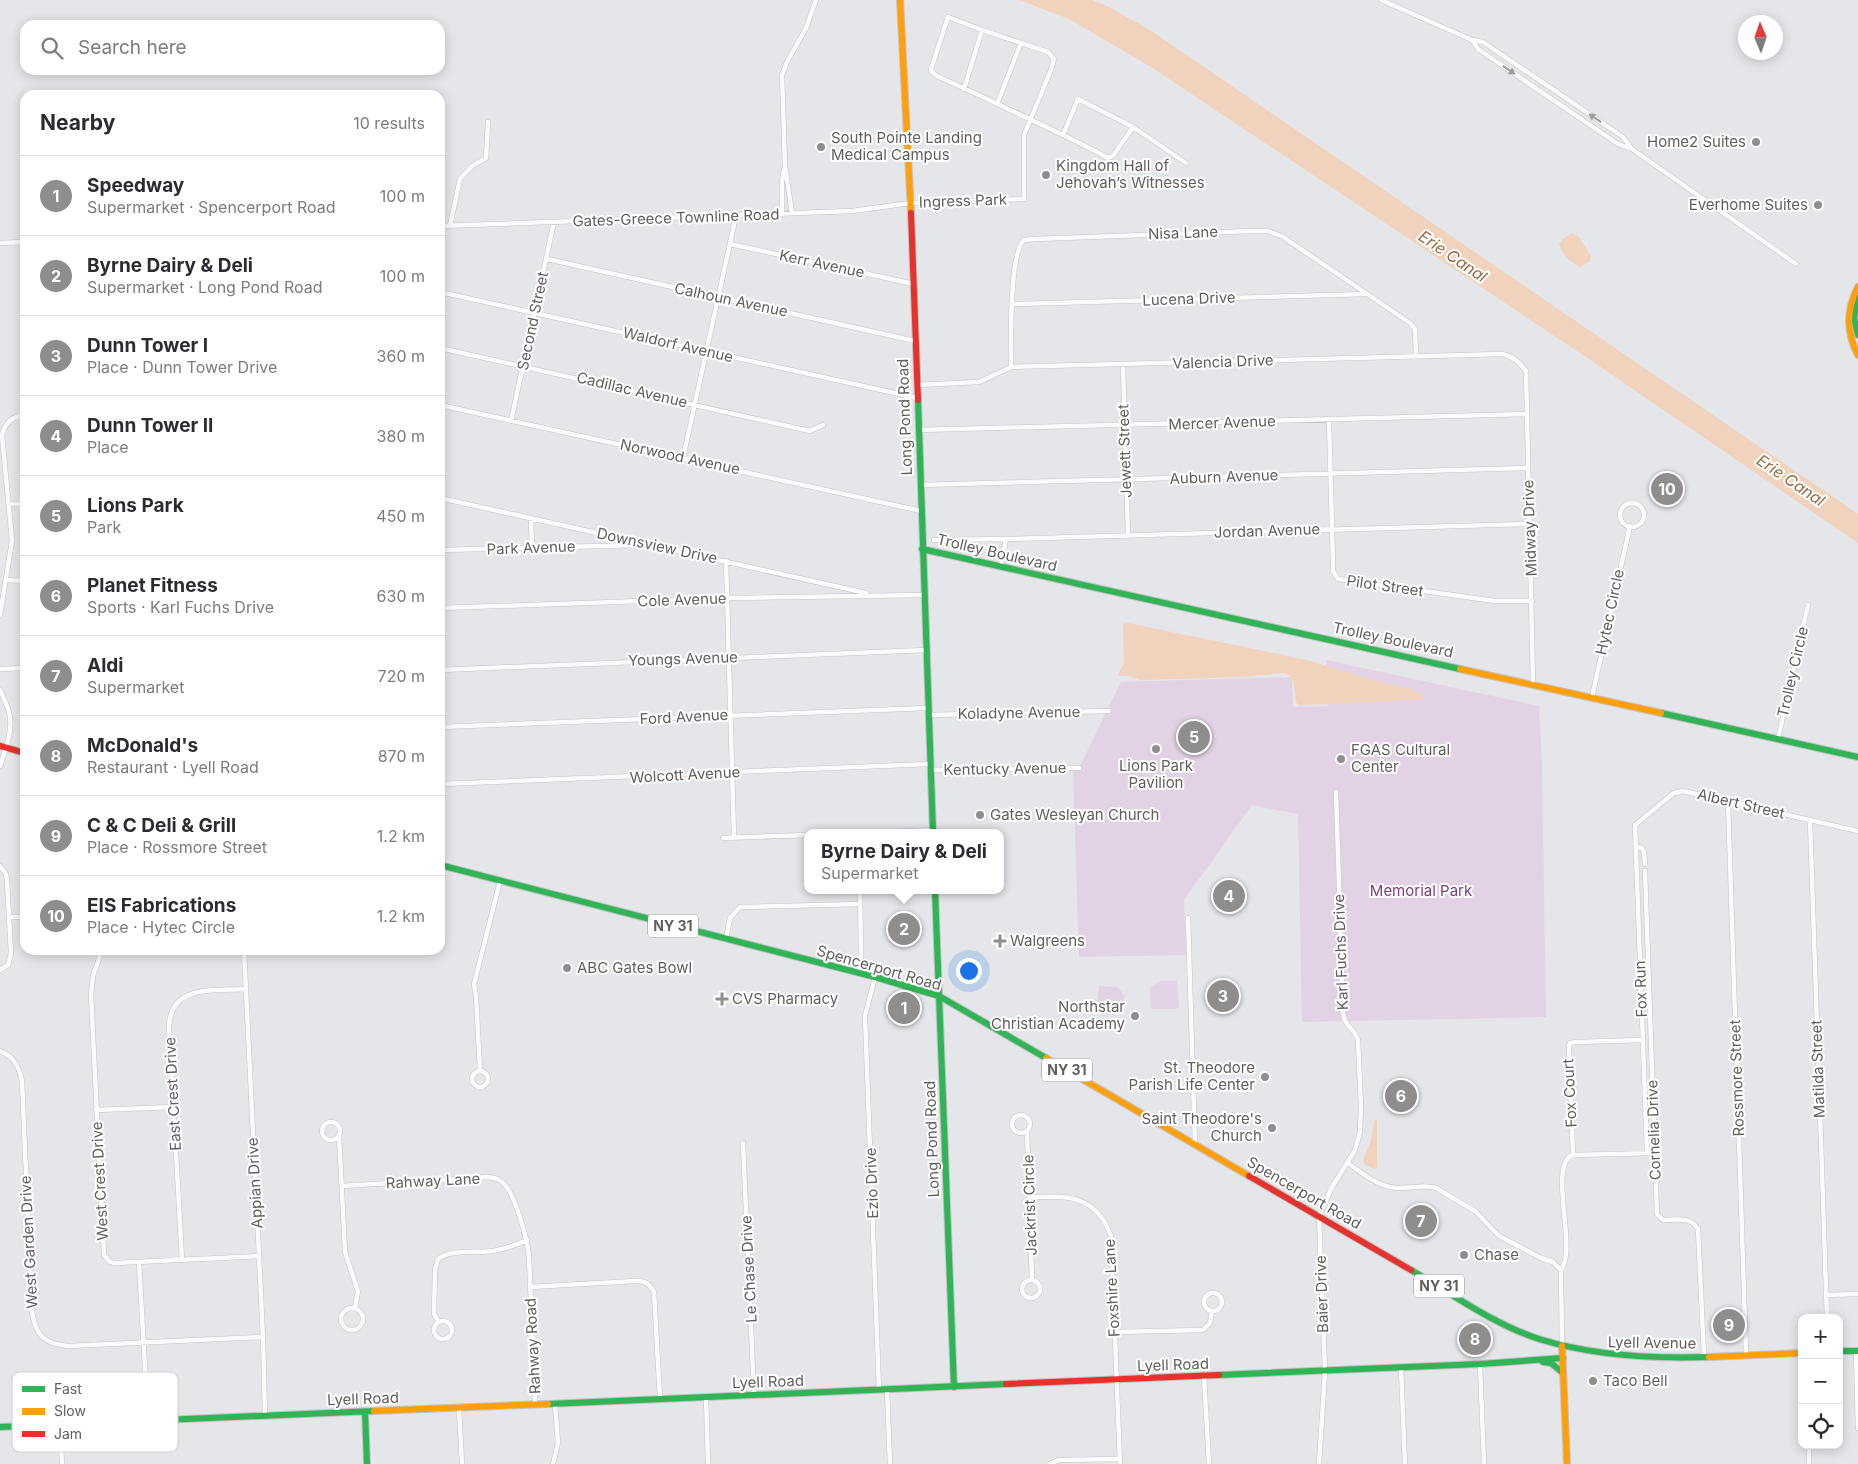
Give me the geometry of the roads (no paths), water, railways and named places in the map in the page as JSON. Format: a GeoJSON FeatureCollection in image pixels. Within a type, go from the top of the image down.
{"type":"FeatureCollection","features":[{"type":"Feature","properties":{"kind":"main road","name":"Long Pond Road"},"geometry":{"type":"LineString","coordinates":[[900,0],[911,203],[933,829]]}},
{"type":"Feature","properties":{"kind":"main road"},"geometry":{"type":"LineString","coordinates":[[1858,286],[1850,303],[1848,320],[1850,337],[1858,355]]}},
{"type":"Feature","properties":{"kind":"main road"},"geometry":{"type":"LineString","coordinates":[[1858,298],[1854,318],[1858,335]]}},
{"type":"Feature","properties":{"kind":"main road","name":"Trolley Boulevard"},"geometry":{"type":"LineString","coordinates":[[922,549],[1858,757]]}},
{"type":"Feature","properties":{"kind":"main road"},"geometry":{"type":"LineString","coordinates":[[3,746],[20,751]]}},
{"type":"Feature","properties":{"kind":"main road","name":"Spencerport Road"},"geometry":{"type":"LineString","coordinates":[[445,866],[875,977],[939,996],[1502,1324],[1522,1334],[1562,1346]]}},
{"type":"Feature","properties":{"kind":"main road","name":"Long Pond Road"},"geometry":{"type":"LineString","coordinates":[[935,894],[954,1387]]}},
{"type":"Feature","properties":{"kind":"main road"},"geometry":{"type":"LineString","coordinates":[[1562,1346],[1567,1464]]}},
{"type":"Feature","properties":{"kind":"main road","name":"Lyell Avenue"},"geometry":{"type":"LineString","coordinates":[[1562,1346],[1599,1354],[1630,1357],[1798,1353]]}},
{"type":"Feature","properties":{"kind":"main road"},"geometry":{"type":"LineString","coordinates":[[1843,1351],[1857,1351]]}},
{"type":"Feature","properties":{"kind":"main road","name":"Lyell Road"},"geometry":{"type":"LineString","coordinates":[[178,1420],[1401,1368],[1563,1358]]}},
{"type":"Feature","properties":{"kind":"main road","name":"Lyell Road"},"geometry":{"type":"LineString","coordinates":[[1537,1361],[1551,1363],[1563,1372]]}},
{"type":"Feature","properties":{"kind":"main road"},"geometry":{"type":"LineString","coordinates":[[365,1412],[367,1464]]}},
{"type":"Feature","properties":{"kind":"street"},"geometry":{"type":"LineString","coordinates":[[792,213],[785,166],[782,75],[806,28],[816,0]]}},
{"type":"Feature","properties":{"kind":"street"},"geometry":{"type":"LineString","coordinates":[[1381,0],[1472,40],[1483,42],[1623,137],[1632,149]]}},
{"type":"Feature","properties":{"kind":"street"},"geometry":{"type":"LineString","coordinates":[[1030,119],[1052,70],[1054,59],[1048,52],[948,17],[933,61],[932,72],[1108,158],[1113,156],[1133,128]]}},
{"type":"Feature","properties":{"kind":"street"},"geometry":{"type":"LineString","coordinates":[[964,89],[982,30]]}},
{"type":"Feature","properties":{"kind":"street"},"geometry":{"type":"LineString","coordinates":[[1472,40],[1485,54],[1618,144],[1632,149],[1796,264]]}},
{"type":"Feature","properties":{"kind":"street"},"geometry":{"type":"LineString","coordinates":[[997,104],[1021,43]]}},
{"type":"Feature","properties":{"kind":"street"},"geometry":{"type":"LineString","coordinates":[[1063,135],[1078,99],[1133,128],[1186,163]]}},
{"type":"Feature","properties":{"kind":"street","name":"Ingress Park"},"geometry":{"type":"LineString","coordinates":[[911,203],[1024,199],[1024,135],[1030,119]]}},
{"type":"Feature","properties":{"kind":"street"},"geometry":{"type":"LineString","coordinates":[[450,226],[460,179],[472,166],[486,158],[488,122]]}},
{"type":"Feature","properties":{"kind":"street"},"geometry":{"type":"LineString","coordinates":[[782,214],[782,181],[785,166]]}},
{"type":"Feature","properties":{"kind":"street","name":"Gates-Greece Townline Road"},"geometry":{"type":"LineString","coordinates":[[445,226],[852,211],[911,203]]}},
{"type":"Feature","properties":{"kind":"street"},"geometry":{"type":"LineString","coordinates":[[683,458],[736,216]]}},
{"type":"Feature","properties":{"kind":"street","name":"Second Street"},"geometry":{"type":"LineString","coordinates":[[511,420],[554,222]]}},
{"type":"Feature","properties":{"kind":"street","name":"Nisa Lane"},"geometry":{"type":"LineString","coordinates":[[1011,367],[1012,304],[1018,248],[1024,240],[1035,238],[1251,231],[1268,231],[1283,237],[1410,324],[1415,329],[1416,356]]}},
{"type":"Feature","properties":{"kind":"street"},"geometry":{"type":"LineString","coordinates":[[0,243],[20,242]]}},
{"type":"Feature","properties":{"kind":"street","name":"Kerr Avenue"},"geometry":{"type":"LineString","coordinates":[[730,244],[914,284]]}},
{"type":"Feature","properties":{"kind":"street","name":"Calhoun Avenue"},"geometry":{"type":"LineString","coordinates":[[547,259],[916,341]]}},
{"type":"Feature","properties":{"kind":"street","name":"Waldorf Avenue"},"geometry":{"type":"LineString","coordinates":[[445,293],[917,398]]}},
{"type":"Feature","properties":{"kind":"street","name":"Lucena Drive"},"geometry":{"type":"LineString","coordinates":[[1012,304],[1366,294]]}},
{"type":"Feature","properties":{"kind":"street","name":"Cadillac Avenue"},"geometry":{"type":"LineString","coordinates":[[445,349],[810,431],[823,425]]}},
{"type":"Feature","properties":{"kind":"street","name":"Valencia Drive"},"geometry":{"type":"LineString","coordinates":[[917,385],[978,382],[1011,367],[1502,354],[1516,359],[1526,371]]}},
{"type":"Feature","properties":{"kind":"street","name":"Jewett Street"},"geometry":{"type":"LineString","coordinates":[[1123,365],[1128,536]]}},
{"type":"Feature","properties":{"kind":"street","name":"Midway Drive"},"geometry":{"type":"LineString","coordinates":[[1526,371],[1533,684]]}},
{"type":"Feature","properties":{"kind":"street","name":"Norwood Avenue"},"geometry":{"type":"LineString","coordinates":[[445,406],[921,511]]}},
{"type":"Feature","properties":{"kind":"street","name":"Mercer Avenue"},"geometry":{"type":"LineString","coordinates":[[918,430],[1526,414]]}},
{"type":"Feature","properties":{"kind":"street"},"geometry":{"type":"LineString","coordinates":[[0,616],[12,541],[2,436],[10,420],[20,416]]}},
{"type":"Feature","properties":{"kind":"street","name":"Pilot Street"},"geometry":{"type":"LineString","coordinates":[[1329,420],[1333,571],[1338,579],[1495,601],[1532,601]]}},
{"type":"Feature","properties":{"kind":"street","name":"Auburn Avenue"},"geometry":{"type":"LineString","coordinates":[[920,485],[1528,468]]}},
{"type":"Feature","properties":{"kind":"street","name":"Downsview Drive"},"geometry":{"type":"LineString","coordinates":[[445,499],[874,595]]}},
{"type":"Feature","properties":{"kind":"street","name":"Hytec Circle"},"geometry":{"type":"LineString","coordinates":[[1635,503],[1642,508],[1643,518],[1639,524],[1630,526],[1623,523],[1620,512],[1628,504],[1635,503]]}},
{"type":"Feature","properties":{"kind":"street"},"geometry":{"type":"LineString","coordinates":[[9,504],[20,504]]}},
{"type":"Feature","properties":{"kind":"street"},"geometry":{"type":"LineString","coordinates":[[531,518],[532,548]]}},
{"type":"Feature","properties":{"kind":"street","name":"Jordan Avenue"},"geometry":{"type":"LineString","coordinates":[[934,540],[1529,524]]}},
{"type":"Feature","properties":{"kind":"street","name":"Hytec Circle"},"geometry":{"type":"LineString","coordinates":[[1592,697],[1630,526]]}},
{"type":"Feature","properties":{"kind":"street"},"geometry":{"type":"LineString","coordinates":[[1001,566],[1006,539]]}},
{"type":"Feature","properties":{"kind":"street","name":"Park Avenue"},"geometry":{"type":"LineString","coordinates":[[445,550],[652,544]]}},
{"type":"Feature","properties":{"kind":"street"},"geometry":{"type":"LineString","coordinates":[[726,561],[734,837]]}},
{"type":"Feature","properties":{"kind":"street"},"geometry":{"type":"LineString","coordinates":[[6,580],[20,581]]}},
{"type":"Feature","properties":{"kind":"street","name":"Cole Avenue"},"geometry":{"type":"LineString","coordinates":[[445,608],[727,598],[924,595]]}},
{"type":"Feature","properties":{"kind":"street","name":"Trolley Circle"},"geometry":{"type":"LineString","coordinates":[[1778,739],[1808,605]]}},
{"type":"Feature","properties":{"kind":"street","name":"Youngs Avenue"},"geometry":{"type":"LineString","coordinates":[[445,670],[926,650]]}},
{"type":"Feature","properties":{"kind":"street"},"geometry":{"type":"LineString","coordinates":[[0,669],[20,668]]}},
{"type":"Feature","properties":{"kind":"street"},"geometry":{"type":"LineString","coordinates":[[0,690],[9,712],[10,720],[0,766]]}},
{"type":"Feature","properties":{"kind":"street","name":"Ford Avenue"},"geometry":{"type":"LineString","coordinates":[[445,728],[928,708]]}},
{"type":"Feature","properties":{"kind":"street","name":"Koladyne Avenue"},"geometry":{"type":"LineString","coordinates":[[928,715],[1109,711]]}},
{"type":"Feature","properties":{"kind":"street","name":"Wolcott Avenue"},"geometry":{"type":"LineString","coordinates":[[445,784],[930,767]]}},
{"type":"Feature","properties":{"kind":"street","name":"Kentucky Avenue"},"geometry":{"type":"LineString","coordinates":[[930,767],[1079,768]]}},
{"type":"Feature","properties":{"kind":"street","name":"Karl Fuchs Drive"},"geometry":{"type":"LineString","coordinates":[[1319,1216],[1332,1187],[1348,1163],[1358,1140],[1361,1124],[1358,1040],[1353,1030],[1346,1024],[1343,1013],[1336,792]]}},
{"type":"Feature","properties":{"kind":"street","name":"Albert Street"},"geometry":{"type":"LineString","coordinates":[[1635,825],[1670,796],[1678,792],[1688,792],[1858,831]]}},
{"type":"Feature","properties":{"kind":"street","name":"Rossmore Street"},"geometry":{"type":"LineString","coordinates":[[1728,801],[1746,1355]]}},
{"type":"Feature","properties":{"kind":"street","name":"Matilda Street"},"geometry":{"type":"LineString","coordinates":[[1810,820],[1827,1314]]}},
{"type":"Feature","properties":{"kind":"street","name":"Fox Run"},"geometry":{"type":"LineString","coordinates":[[1635,825],[1647,1153]]}},
{"type":"Feature","properties":{"kind":"street"},"geometry":{"type":"LineString","coordinates":[[723,838],[804,835]]}},
{"type":"Feature","properties":{"kind":"street"},"geometry":{"type":"LineString","coordinates":[[1636,847],[1642,848],[1645,864]]}},
{"type":"Feature","properties":{"kind":"street"},"geometry":{"type":"LineString","coordinates":[[0,866],[6,874],[11,953],[8,965],[0,970]]}},
{"type":"Feature","properties":{"kind":"street","name":"Cornelia Drive"},"geometry":{"type":"LineString","coordinates":[[1645,871],[1657,1214],[1663,1220],[1688,1220],[1693,1222],[1698,1229],[1704,1356]]}},
{"type":"Feature","properties":{"kind":"street"},"geometry":{"type":"LineString","coordinates":[[480,1070],[474,984],[500,882]]}},
{"type":"Feature","properties":{"kind":"street"},"geometry":{"type":"LineString","coordinates":[[858,973],[861,955],[860,894]]}},
{"type":"Feature","properties":{"kind":"street"},"geometry":{"type":"LineString","coordinates":[[726,939],[730,918],[740,907],[860,904]]}},
{"type":"Feature","properties":{"kind":"street"},"geometry":{"type":"LineString","coordinates":[[10,917],[20,916]]}},
{"type":"Feature","properties":{"kind":"street"},"geometry":{"type":"LineString","coordinates":[[1188,918],[1195,1144]]}},
{"type":"Feature","properties":{"kind":"street","name":"West Crest Drive"},"geometry":{"type":"LineString","coordinates":[[100,955],[93,976],[91,995],[104,1255],[110,1262],[259,1256]]}},
{"type":"Feature","properties":{"kind":"street","name":"Appian Drive"},"geometry":{"type":"LineString","coordinates":[[244,955],[263,1337],[265,1416]]}},
{"type":"Feature","properties":{"kind":"street","name":"Ezio Drive"},"geometry":{"type":"LineString","coordinates":[[875,977],[865,1016],[883,1390],[890,1464]]}},
{"type":"Feature","properties":{"kind":"street","name":"East Crest Drive"},"geometry":{"type":"LineString","coordinates":[[182,1260],[169,1027],[170,1013],[180,999],[195,992],[246,989]]}},
{"type":"Feature","properties":{"kind":"street","name":"Fox Court"},"geometry":{"type":"LineString","coordinates":[[1573,1155],[1568,1046],[1570,1043],[1576,1042],[1642,1040]]}},
{"type":"Feature","properties":{"kind":"street","name":"West Garden Drive"},"geometry":{"type":"LineString","coordinates":[[0,1051],[14,1060],[20,1069],[22,1081],[32,1311],[36,1329],[43,1338],[53,1344],[68,1346],[263,1337]]}},
{"type":"Feature","properties":{"kind":"street"},"geometry":{"type":"LineString","coordinates":[[96,1110],[173,1107]]}},
{"type":"Feature","properties":{"kind":"street","name":"Jackrist Circle"},"geometry":{"type":"LineString","coordinates":[[1027,1131],[1018,1133],[1012,1129],[1011,1122],[1014,1117],[1023,1114],[1030,1123],[1027,1131],[1032,1280]]}},
{"type":"Feature","properties":{"kind":"street"},"geometry":{"type":"LineString","coordinates":[[339,1134],[335,1139],[327,1139],[323,1135],[323,1127],[327,1123],[335,1123],[339,1128],[345,1252],[358,1291],[355,1308]]}},
{"type":"Feature","properties":{"kind":"street","name":"Le Chase Drive"},"geometry":{"type":"LineString","coordinates":[[743,1144],[754,1395]]}},
{"type":"Feature","properties":{"kind":"street"},"geometry":{"type":"LineString","coordinates":[[1562,1346],[1561,1270],[1566,1264],[1567,1252],[1562,1178],[1563,1165],[1568,1157],[1573,1155],[1655,1153]]}},
{"type":"Feature","properties":{"kind":"street"},"geometry":{"type":"LineString","coordinates":[[1348,1163],[1380,1184],[1397,1188],[1430,1186],[1436,1188],[1475,1211],[1499,1236],[1541,1258],[1553,1262],[1561,1270]]}},
{"type":"Feature","properties":{"kind":"street","name":"Rahway Lane"},"geometry":{"type":"LineString","coordinates":[[342,1186],[495,1178],[500,1180],[508,1187],[527,1240],[530,1287]]}},
{"type":"Feature","properties":{"kind":"street","name":"Foxshire Lane"},"geometry":{"type":"LineString","coordinates":[[1030,1196],[1072,1197],[1088,1206],[1103,1219],[1108,1228],[1112,1244],[1120,1461]]}},
{"type":"Feature","properties":{"kind":"street","name":"Baier Drive"},"geometry":{"type":"LineString","coordinates":[[1319,1216],[1325,1371],[1319,1464]]}},
{"type":"Feature","properties":{"kind":"street"},"geometry":{"type":"LineString","coordinates":[[439,1322],[434,1314],[435,1270],[438,1259],[447,1254],[505,1249],[527,1240]]}},
{"type":"Feature","properties":{"kind":"street"},"geometry":{"type":"LineString","coordinates":[[139,1262],[146,1372]]}},
{"type":"Feature","properties":{"kind":"street","name":"Jackrist Circle"},"geometry":{"type":"LineString","coordinates":[[1032,1280],[1037,1283],[1040,1290],[1037,1295],[1030,1298],[1024,1296],[1022,1288],[1024,1283],[1032,1280]]}},
{"type":"Feature","properties":{"kind":"street"},"geometry":{"type":"LineString","coordinates":[[530,1287],[635,1281],[644,1281],[650,1284],[654,1292],[660,1399]]}},
{"type":"Feature","properties":{"kind":"street","name":"Rahway Road"},"geometry":{"type":"LineString","coordinates":[[530,1287],[535,1404]]}},
{"type":"Feature","properties":{"kind":"street"},"geometry":{"type":"LineString","coordinates":[[1214,1293],[1222,1301],[1218,1309],[1212,1311],[1207,1309],[1204,1301],[1208,1294],[1214,1293]]}},
{"type":"Feature","properties":{"kind":"street"},"geometry":{"type":"LineString","coordinates":[[1826,1295],[1858,1294]]}},
{"type":"Feature","properties":{"kind":"street"},"geometry":{"type":"LineString","coordinates":[[355,1308],[362,1316],[362,1323],[354,1330],[347,1329],[342,1324],[341,1317],[345,1310],[355,1308]]}},
{"type":"Feature","properties":{"kind":"street"},"geometry":{"type":"LineString","coordinates":[[1114,1332],[1203,1330],[1210,1323],[1212,1311]]}},
{"type":"Feature","properties":{"kind":"street"},"geometry":{"type":"LineString","coordinates":[[439,1322],[448,1322],[452,1327],[452,1334],[448,1338],[440,1338],[435,1334],[435,1326],[439,1322]]}},
{"type":"Feature","properties":{"kind":"street"},"geometry":{"type":"LineString","coordinates":[[1857,1351],[1858,1428]]}},
{"type":"Feature","properties":{"kind":"street"},"geometry":{"type":"LineString","coordinates":[[1480,1364],[1484,1464]]}},
{"type":"Feature","properties":{"kind":"street"},"geometry":{"type":"LineString","coordinates":[[1401,1368],[1405,1464]]}},
{"type":"Feature","properties":{"kind":"street"},"geometry":{"type":"LineString","coordinates":[[1204,1376],[1209,1464]]}},
{"type":"Feature","properties":{"kind":"street"},"geometry":{"type":"LineString","coordinates":[[706,1397],[708,1464]]}},
{"type":"Feature","properties":{"kind":"street"},"geometry":{"type":"LineString","coordinates":[[553,1464],[558,1443],[555,1404]]}},
{"type":"Feature","properties":{"kind":"street"},"geometry":{"type":"LineString","coordinates":[[459,1408],[462,1464]]}},
{"type":"Feature","properties":{"kind":"street"},"geometry":{"type":"LineString","coordinates":[[1809,1449],[1809,1464]]}},
{"type":"Feature","properties":{"kind":"street"},"geometry":{"type":"LineString","coordinates":[[1049,1464],[1059,1460],[1120,1461]]}},
{"type":"Feature","properties":{"kind":"water","name":"Erie Canal"},"geometry":{"type":"Polygon","coordinates":[[[1019,0],[1092,0],[1107,6],[1150,30],[1858,514],[1858,543],[1589,359],[1151,67],[1069,19],[1019,0]]]}},
{"type":"Feature","properties":{"kind":"water"},"geometry":{"type":"Polygon","coordinates":[[[1573,233],[1579,237],[1591,256],[1589,262],[1580,267],[1567,258],[1559,244],[1565,237],[1573,233]]]}},
{"type":"Feature","properties":{"kind":"water"},"geometry":{"type":"Polygon","coordinates":[[[1128,623],[1307,660],[1408,688],[1424,696],[1424,698],[1420,700],[1298,705],[1294,683],[1289,675],[1283,673],[1244,677],[1140,680],[1128,676],[1119,676],[1118,674],[1124,664],[1123,624],[1128,623]]]}},
{"type":"Feature","properties":{"kind":"water"},"geometry":{"type":"Polygon","coordinates":[[[1375,1119],[1377,1120],[1377,1167],[1375,1169],[1364,1164],[1363,1160],[1370,1143],[1375,1119]]]}},
{"type":"Feature","properties":{"kind":"place","name":"Home2 Suites"},"geometry":{"type":"Point","coordinates":[1756,142]}},
{"type":"Feature","properties":{"kind":"place","name":"South Pointe Landing Medical Campus"},"geometry":{"type":"Point","coordinates":[821,147]}},
{"type":"Feature","properties":{"kind":"place","name":"Kingdom Hall of Jehovah’s Witnesses"},"geometry":{"type":"Point","coordinates":[1046,175]}},
{"type":"Feature","properties":{"kind":"place","name":"Everhome Suites"},"geometry":{"type":"Point","coordinates":[1818,205]}},
{"type":"Feature","properties":{"kind":"place","name":"EIS Fabrications"},"geometry":{"type":"Point","coordinates":[1667,489]}},
{"type":"Feature","properties":{"kind":"place","name":"Lions Park"},"geometry":{"type":"Point","coordinates":[1194,737]}},
{"type":"Feature","properties":{"kind":"place","name":"Lions Park Pavilion"},"geometry":{"type":"Point","coordinates":[1156,749]}},
{"type":"Feature","properties":{"kind":"place","name":"FGAS Cultural Center"},"geometry":{"type":"Point","coordinates":[1341,759]}},
{"type":"Feature","properties":{"kind":"place","name":"Gates Wesleyan Church"},"geometry":{"type":"Point","coordinates":[980,815]}},
{"type":"Feature","properties":{"kind":"place","name":"Dunn Tower II"},"geometry":{"type":"Point","coordinates":[1229,896]}},
{"type":"Feature","properties":{"kind":"place","name":"Byrne Dairy & Deli"},"geometry":{"type":"Point","coordinates":[904,929]}},
{"type":"Feature","properties":{"kind":"place","name":"Walgreens"},"geometry":{"type":"Point","coordinates":[1000,941]}},
{"type":"Feature","properties":{"kind":"place","name":"ABC Gates Bowl"},"geometry":{"type":"Point","coordinates":[567,968]}},
{"type":"Feature","properties":{"kind":"place","name":"Dunn Tower I"},"geometry":{"type":"Point","coordinates":[1223,996]}},
{"type":"Feature","properties":{"kind":"place","name":"CVS Pharmacy"},"geometry":{"type":"Point","coordinates":[722,999]}},
{"type":"Feature","properties":{"kind":"place","name":"Speedway"},"geometry":{"type":"Point","coordinates":[904,1008]}},
{"type":"Feature","properties":{"kind":"place","name":"Northstar Christian Academy"},"geometry":{"type":"Point","coordinates":[1135,1016]}},
{"type":"Feature","properties":{"kind":"place","name":"St. Theodore Parish Life Center"},"geometry":{"type":"Point","coordinates":[1265,1077]}},
{"type":"Feature","properties":{"kind":"place","name":"Planet Fitness"},"geometry":{"type":"Point","coordinates":[1401,1096]}},
{"type":"Feature","properties":{"kind":"place","name":"Saint Theodore's Church"},"geometry":{"type":"Point","coordinates":[1272,1128]}},
{"type":"Feature","properties":{"kind":"place","name":"Aldi"},"geometry":{"type":"Point","coordinates":[1421,1221]}},
{"type":"Feature","properties":{"kind":"place","name":"Chase"},"geometry":{"type":"Point","coordinates":[1464,1255]}},
{"type":"Feature","properties":{"kind":"place","name":"C & C Deli & Grill"},"geometry":{"type":"Point","coordinates":[1729,1325]}},
{"type":"Feature","properties":{"kind":"place","name":"McDonald's"},"geometry":{"type":"Point","coordinates":[1475,1339]}},
{"type":"Feature","properties":{"kind":"place","name":"Taco Bell"},"geometry":{"type":"Point","coordinates":[1593,1381]}},
{"type":"Feature","properties":{"kind":"park label","name":"Memorial Park"},"geometry":{"type":"Point","coordinates":[1421,891]}}]}
